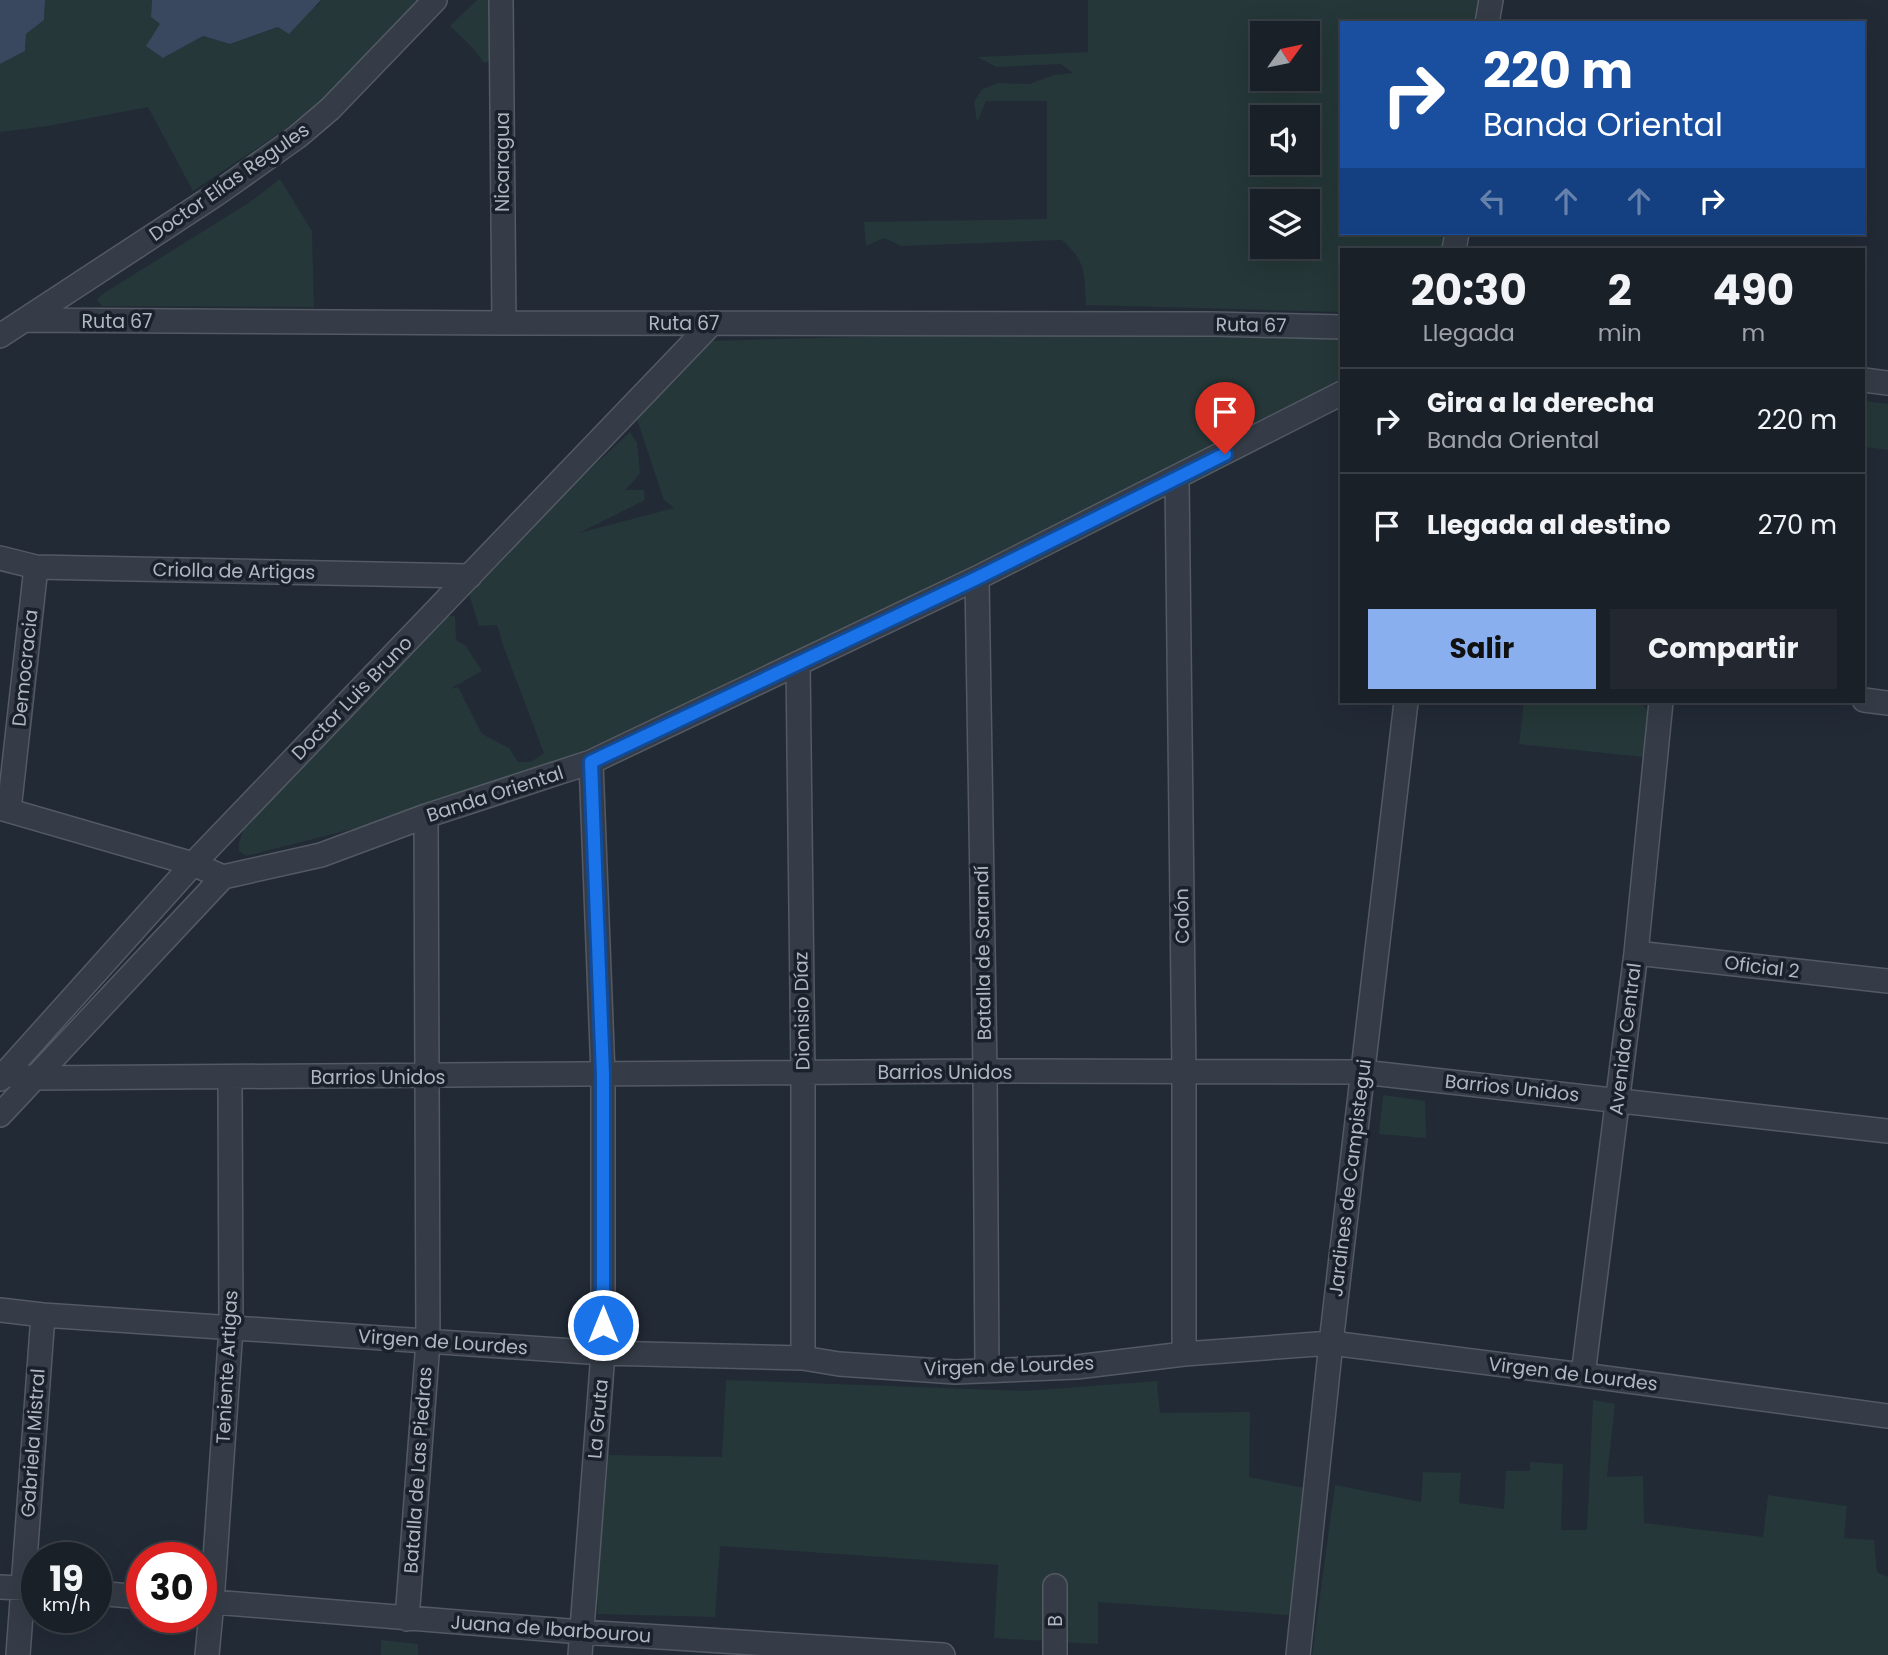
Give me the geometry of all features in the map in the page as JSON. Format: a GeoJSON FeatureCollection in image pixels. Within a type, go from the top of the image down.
{"type":"FeatureCollection","features":[{"type":"Feature","properties":{"kind":"street","name":"Doctor Elías Regules"},"geometry":{"type":"LineString","coordinates":[[0,336],[215,195],[297,136],[346,93],[435,0]]}},
{"type":"Feature","properties":{"kind":"street","name":"Nicaragua"},"geometry":{"type":"LineString","coordinates":[[501,0],[504,324]]}},
{"type":"Feature","properties":{"kind":"street"},"geometry":{"type":"LineString","coordinates":[[1487,21],[1491,0]]}},
{"type":"Feature","properties":{"kind":"street","name":"Ruta 67"},"geometry":{"type":"LineString","coordinates":[[25,320],[504,324],[1212,324],[1340,327]]}},
{"type":"Feature","properties":{"kind":"street","name":"Doctor Luis Bruno"},"geometry":{"type":"LineString","coordinates":[[1,1076],[193,864],[712,323]]}},
{"type":"Feature","properties":{"kind":"street"},"geometry":{"type":"LineString","coordinates":[[1865,380],[1888,383]]}},
{"type":"Feature","properties":{"kind":"street","name":"Banda Oriental"},"geometry":{"type":"LineString","coordinates":[[223,877],[321,855],[426,816],[591,762],[977,578],[1340,394]]}},
{"type":"Feature","properties":{"kind":"street","name":"Colón"},"geometry":{"type":"LineString","coordinates":[[1178,478],[1184,1354]]}},
{"type":"Feature","properties":{"kind":"street","name":"Criolla de Artigas"},"geometry":{"type":"LineString","coordinates":[[0,558],[36,567],[470,576]]}},
{"type":"Feature","properties":{"kind":"street","name":"Democracia"},"geometry":{"type":"LineString","coordinates":[[4,809],[36,567]]}},
{"type":"Feature","properties":{"kind":"street","name":"Batalla de Sarandí"},"geometry":{"type":"LineString","coordinates":[[977,578],[987,1370]]}},
{"type":"Feature","properties":{"kind":"street","name":"Dionisio Díaz"},"geometry":{"type":"LineString","coordinates":[[798,664],[803,1358]]}},
{"type":"Feature","properties":{"kind":"street"},"geometry":{"type":"LineString","coordinates":[[1865,700],[1888,703]]}},
{"type":"Feature","properties":{"kind":"street","name":"Jardines de Campistegui"},"geometry":{"type":"LineString","coordinates":[[1298,1655],[1331,1343],[1406,703]]}},
{"type":"Feature","properties":{"kind":"street","name":"Avenida Central"},"geometry":{"type":"LineString","coordinates":[[1583,1374],[1636,953],[1661,703]]}},
{"type":"Feature","properties":{"kind":"street","name":"La Gruta"},"geometry":{"type":"LineString","coordinates":[[580,1644],[603,1353],[603,1075],[591,762]]}},
{"type":"Feature","properties":{"kind":"street"},"geometry":{"type":"LineString","coordinates":[[0,1115],[223,877],[193,864],[4,809]]}},
{"type":"Feature","properties":{"kind":"street","name":"Batalla de Las Piedras"},"geometry":{"type":"LineString","coordinates":[[407,1619],[428,1342],[426,816]]}},
{"type":"Feature","properties":{"kind":"street","name":"Oficial 2"},"geometry":{"type":"LineString","coordinates":[[1636,953],[1888,981]]}},
{"type":"Feature","properties":{"kind":"street","name":"Barrios Unidos"},"geometry":{"type":"LineString","coordinates":[[1,1076],[35,1079],[1362,1072],[1888,1131]]}},
{"type":"Feature","properties":{"kind":"street","name":"Teniente Artigas"},"geometry":{"type":"LineString","coordinates":[[212,1542],[231,1328],[230,1078]]}},
{"type":"Feature","properties":{"kind":"street","name":"Virgen de Lourdes"},"geometry":{"type":"LineString","coordinates":[[0,1310],[428,1342],[603,1353],[803,1358],[839,1364],[955,1372],[1076,1367],[1184,1354],[1331,1343],[1888,1416]]}},
{"type":"Feature","properties":{"kind":"street","name":"Gabriela Mistral"},"geometry":{"type":"LineString","coordinates":[[18,1655],[20,1588],[43,1315]]}},
{"type":"Feature","properties":{"kind":"street","name":"B"},"geometry":{"type":"LineString","coordinates":[[1055,1586],[1055,1655]]}},
{"type":"Feature","properties":{"kind":"street","name":"Juana de Ibarbourou"},"geometry":{"type":"LineString","coordinates":[[217,1603],[407,1619],[580,1644],[943,1655]]}},
{"type":"Feature","properties":{"kind":"street","name":"Teniente Artigas"},"geometry":{"type":"LineString","coordinates":[[207,1633],[207,1655]]}},
{"type":"Feature","properties":{"kind":"shaded area"},"geometry":{"type":"Polygon","coordinates":[[[45,0],[152,0],[151,17],[160,24],[163,58],[203,36],[230,44],[279,27],[318,5],[321,0],[421,0],[340,84],[284,130],[193,191],[148,107],[0,132],[0,64],[25,51],[26,34],[44,20],[45,0]]]}},
{"type":"Feature","properties":{"kind":"shaded area"},"geometry":{"type":"Polygon","coordinates":[[[477,0],[496,0],[494,59],[484,63],[450,26],[477,0]]]}},
{"type":"Feature","properties":{"kind":"shaded area"},"geometry":{"type":"Polygon","coordinates":[[[1088,0],[1480,0],[1476,21],[1340,21],[1340,235],[1447,235],[1445,248],[1340,248],[1340,312],[1086,305],[1083,269],[1076,255],[1062,240],[901,246],[884,238],[866,246],[864,222],[1047,219],[1047,101],[986,101],[977,122],[974,102],[982,89],[999,83],[1029,84],[1054,75],[1073,73],[1061,64],[997,67],[977,57],[1088,52],[1088,0]]]}},
{"type":"Feature","properties":{"kind":"shaded area"},"geometry":{"type":"Polygon","coordinates":[[[280,179],[312,231],[314,307],[102,306],[97,300],[250,202],[280,179]]]}},
{"type":"Feature","properties":{"kind":"shaded area"},"geometry":{"type":"Polygon","coordinates":[[[923,335],[1340,338],[1340,385],[966,578],[576,754],[400,817],[246,856],[239,851],[245,825],[443,616],[455,616],[456,640],[466,646],[482,671],[450,689],[458,687],[482,734],[509,748],[518,762],[531,762],[544,753],[497,625],[479,626],[468,591],[541,515],[630,432],[637,443],[640,474],[625,490],[644,490],[645,500],[579,533],[674,508],[664,500],[636,416],[676,380],[703,344],[709,341],[923,335]]]}},
{"type":"Feature","properties":{"kind":"shaded area"},"geometry":{"type":"Polygon","coordinates":[[[1865,401],[1888,404],[1888,450],[1865,447],[1865,401]]]}},
{"type":"Feature","properties":{"kind":"shaded area"},"geometry":{"type":"Polygon","coordinates":[[[1524,703],[1640,703],[1648,712],[1643,757],[1519,744],[1524,703]]]}},
{"type":"Feature","properties":{"kind":"shaded area"},"geometry":{"type":"Polygon","coordinates":[[[1383,1095],[1425,1101],[1426,1138],[1379,1134],[1383,1095]]]}},
{"type":"Feature","properties":{"kind":"shaded area"},"geometry":{"type":"Polygon","coordinates":[[[726,1380],[1025,1391],[1157,1381],[1160,1413],[1250,1412],[1249,1477],[1305,1488],[1289,1615],[1098,1602],[1098,1644],[994,1638],[998,1565],[720,1546],[715,1617],[598,1614],[596,1568],[606,1455],[722,1457],[726,1380]]]}},
{"type":"Feature","properties":{"kind":"shaded area"},"geometry":{"type":"Polygon","coordinates":[[[1593,1400],[1615,1404],[1607,1477],[1643,1476],[1644,1523],[1763,1537],[1768,1495],[1847,1506],[1844,1538],[1874,1540],[1877,1572],[1888,1577],[1888,1655],[1312,1655],[1335,1485],[1421,1502],[1423,1472],[1461,1473],[1459,1503],[1504,1509],[1506,1471],[1530,1471],[1530,1462],[1563,1464],[1561,1530],[1587,1530],[1593,1400]]]}},
{"type":"Feature","properties":{"kind":"shaded area"},"geometry":{"type":"Polygon","coordinates":[[[381,1640],[418,1644],[418,1655],[381,1655],[381,1640]]]}},
{"type":"Feature","properties":{"kind":"water"},"geometry":{"type":"Polygon","coordinates":[[[0,0],[45,0],[44,20],[26,34],[25,51],[0,64],[0,0]]]}},
{"type":"Feature","properties":{"kind":"water"},"geometry":{"type":"Polygon","coordinates":[[[152,0],[321,0],[289,34],[278,27],[230,44],[203,36],[163,58],[146,46],[160,24],[151,17],[152,0]]]}},
{"type":"Feature","properties":{"kind":"route"},"geometry":{"type":"LineString","coordinates":[[603,1325],[603,1075],[591,762],[977,578],[1225,454]]}}]}
